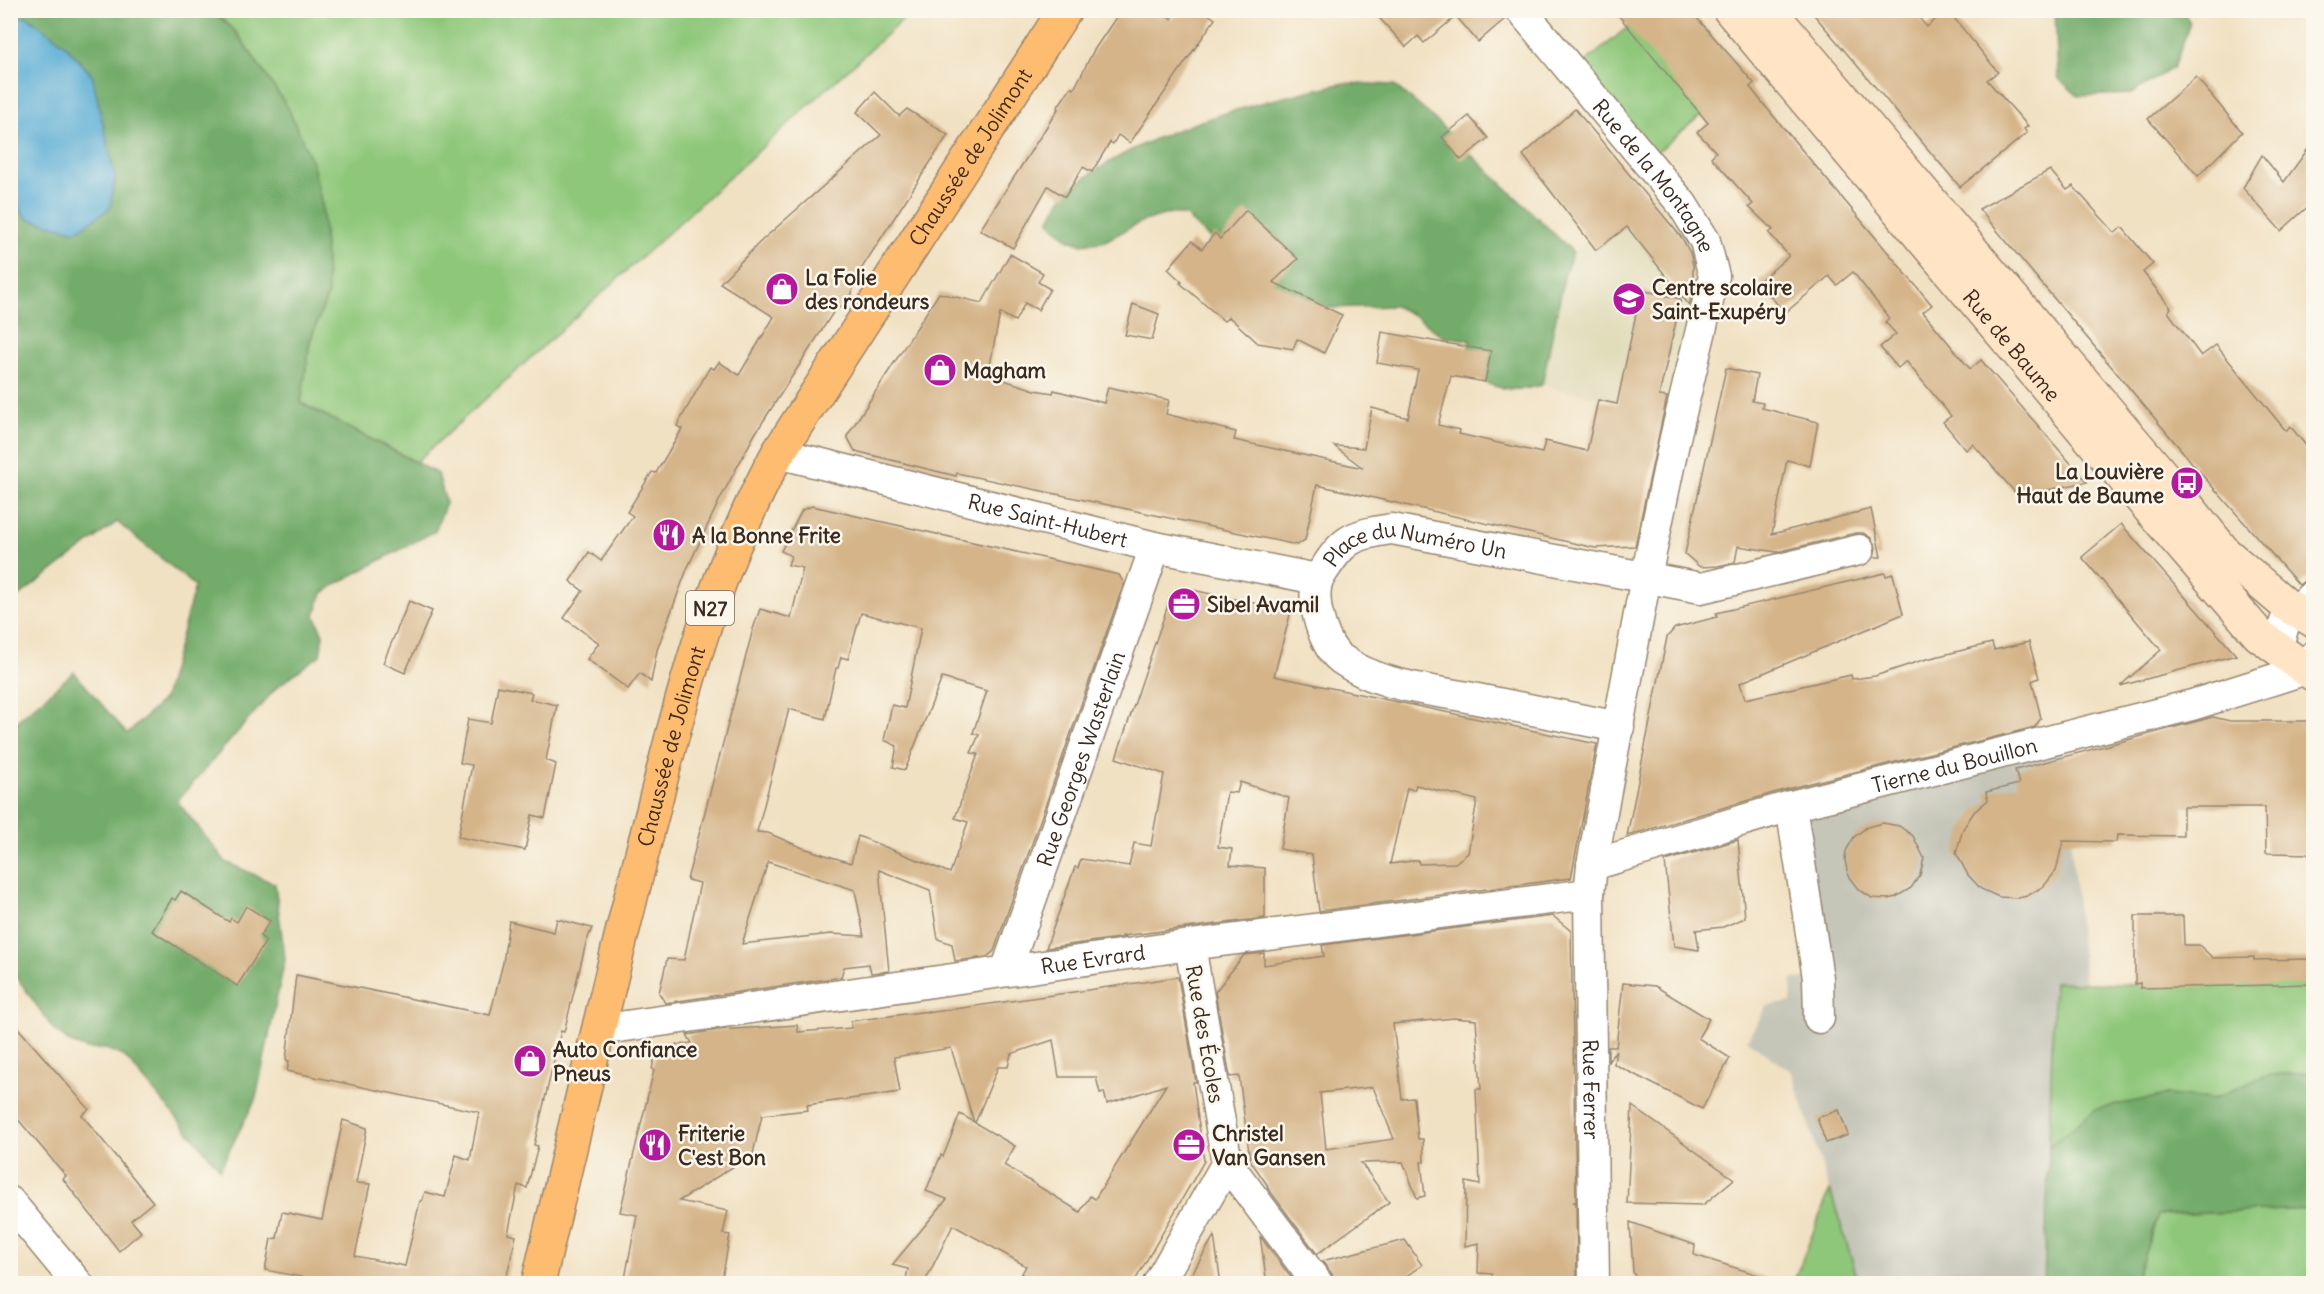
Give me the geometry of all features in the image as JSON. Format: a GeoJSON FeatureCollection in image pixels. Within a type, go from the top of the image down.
{"type":"FeatureCollection","features":[{"type":"Feature","properties":{"kind":"main road","name":"Chaussée de Jolimont"},"geometry":{"type":"LineString","coordinates":[[538,1284],[598,1030],[681,702],[696,649],[743,520],[778,453],[1065,10]]}},
{"type":"Feature","properties":{"kind":"main road","name":"Rue de Baume"},"geometry":{"type":"LineString","coordinates":[[1730,10],[2148,507],[2259,635],[2311,668]]}},
{"type":"Feature","properties":{"kind":"main road","name":"Rue de Baume"},"geometry":{"type":"LineString","coordinates":[[1769,10],[2165,479],[2224,554],[2284,604],[2308,609]]}},
{"type":"Feature","properties":{"kind":"street","name":"Rue de la Montagne"},"geometry":{"type":"LineString","coordinates":[[1521,10],[1682,204],[1695,221],[1710,257],[1714,276],[1710,301],[1675,438],[1646,577]]}},
{"type":"Feature","properties":{"kind":"street","name":"Rue Saint-Hubert"},"geometry":{"type":"LineString","coordinates":[[778,453],[1155,547],[1317,579]]}},
{"type":"Feature","properties":{"kind":"street","name":"Place du Numéro Un"},"geometry":{"type":"LineString","coordinates":[[1619,727],[1378,680],[1339,658],[1327,640],[1319,622],[1315,602],[1317,579],[1339,547],[1346,542],[1372,532],[1392,529],[1701,588],[1859,550]]}},
{"type":"Feature","properties":{"kind":"street","name":"Rue Georges Wasterlain"},"geometry":{"type":"LineString","coordinates":[[1006,971],[1155,547]]}},
{"type":"Feature","properties":{"kind":"street"},"geometry":{"type":"LineString","coordinates":[[1590,880],[1646,577]]}},
{"type":"Feature","properties":{"kind":"street"},"geometry":{"type":"LineString","coordinates":[[2277,648],[2285,621],[2308,609]]}},
{"type":"Feature","properties":{"kind":"street","name":"Tierne du Bouillon"},"geometry":{"type":"LineString","coordinates":[[1590,880],[1791,806],[2192,705],[2311,668]]}},
{"type":"Feature","properties":{"kind":"street"},"geometry":{"type":"LineString","coordinates":[[1791,806],[1818,978],[1819,1018]]}},
{"type":"Feature","properties":{"kind":"street","name":"Rue Evrard"},"geometry":{"type":"LineString","coordinates":[[598,1030],[1190,945],[1590,880]]}},
{"type":"Feature","properties":{"kind":"street","name":"Rue Ferrer"},"geometry":{"type":"LineString","coordinates":[[1590,880],[1594,1284]]}},
{"type":"Feature","properties":{"kind":"street","name":"Rue des Écoles"},"geometry":{"type":"LineString","coordinates":[[1190,945],[1227,1162]]}},
{"type":"Feature","properties":{"kind":"street"},"geometry":{"type":"LineString","coordinates":[[1158,1284],[1227,1162],[1318,1284]]}},
{"type":"Feature","properties":{"kind":"street"},"geometry":{"type":"LineString","coordinates":[[10,1202],[78,1284]]}},
{"type":"Feature","properties":{"kind":"shaded area","name":"Centre scolaire Saint-Exupéry"},"geometry":{"type":"Polygon","coordinates":[[[1657,188],[1696,244],[1701,294],[1671,413],[1542,385],[1565,273],[1573,252],[1657,188]]]}},
{"type":"Feature","properties":{"kind":"shaded area"},"geometry":{"type":"Polygon","coordinates":[[[2060,736],[2085,983],[2054,982],[2044,1283],[1859,1283],[1792,1072],[1747,1040],[1767,1006],[1791,1002],[1792,979],[1817,978],[1791,806],[2060,736]]]}},
{"type":"Feature","properties":{"kind":"green space"},"geometry":{"type":"Polygon","coordinates":[[[905,10],[909,14],[416,462],[301,403],[310,341],[328,294],[322,205],[312,162],[287,106],[236,32],[213,11],[905,10]]]}},
{"type":"Feature","properties":{"kind":"green space"},"geometry":{"type":"Polygon","coordinates":[[[11,11],[213,11],[236,32],[287,106],[312,162],[322,205],[328,294],[310,341],[301,403],[438,474],[446,503],[435,531],[338,583],[322,594],[315,615],[323,635],[320,655],[277,687],[177,801],[226,862],[275,884],[285,959],[256,1098],[220,1169],[125,1057],[106,1049],[87,1049],[71,1043],[54,1030],[11,969],[11,726],[74,672],[127,734],[164,699],[195,586],[117,522],[11,602],[10,198],[28,219],[102,126],[92,75],[64,44],[28,17],[11,18],[11,11]]]}},
{"type":"Feature","properties":{"kind":"green space"},"geometry":{"type":"Polygon","coordinates":[[[2055,11],[2183,11],[2190,23],[2174,67],[2131,94],[2078,96],[2058,78],[2055,11]]]}},
{"type":"Feature","properties":{"kind":"green space"},"geometry":{"type":"Polygon","coordinates":[[[1629,26],[1746,78],[1646,161],[1572,73],[1629,26]]]}},
{"type":"Feature","properties":{"kind":"green space"},"geometry":{"type":"Polygon","coordinates":[[[1344,83],[1394,85],[1429,114],[1573,252],[1565,273],[1542,385],[1521,389],[1502,388],[1466,373],[1470,340],[1444,337],[1415,316],[1395,306],[1326,308],[1269,282],[1201,231],[1186,216],[1170,213],[1141,222],[1103,242],[1080,244],[1068,239],[1049,221],[1060,200],[1069,190],[1098,169],[1164,135],[1236,110],[1344,83]]]}},
{"type":"Feature","properties":{"kind":"green space"},"geometry":{"type":"Polygon","coordinates":[[[2313,981],[2313,1073],[2266,1075],[2213,1099],[2167,1095],[2049,1146],[2054,982],[2144,985],[2313,981]]]}},
{"type":"Feature","properties":{"kind":"green space"},"geometry":{"type":"Polygon","coordinates":[[[2313,1073],[2313,1209],[2158,1215],[2134,1283],[2044,1283],[2049,1146],[2096,1109],[2167,1095],[2213,1099],[2266,1075],[2313,1073]]]}},
{"type":"Feature","properties":{"kind":"green space"},"geometry":{"type":"Polygon","coordinates":[[[1830,1190],[1859,1283],[1793,1283],[1830,1190]]]}},
{"type":"Feature","properties":{"kind":"green space"},"geometry":{"type":"Polygon","coordinates":[[[2313,1209],[2313,1283],[2134,1284],[2158,1215],[2313,1209]]]}},
{"type":"Feature","properties":{"kind":"water"},"geometry":{"type":"Polygon","coordinates":[[[28,17],[64,44],[92,75],[115,177],[110,208],[77,231],[28,219],[11,198],[11,18],[28,17]]]}},
{"type":"Feature","properties":{"kind":"building"},"geometry":{"type":"Polygon","coordinates":[[[1121,10],[1158,10],[1172,19],[1177,10],[1202,10],[1215,19],[1130,143],[1118,135],[1113,144],[1110,142],[1092,172],[1083,167],[1065,197],[1048,186],[1013,248],[980,230],[1057,108],[1071,87],[1074,89],[1094,50],[1121,10]]]}},
{"type":"Feature","properties":{"kind":"building"},"geometry":{"type":"Polygon","coordinates":[[[1372,10],[1504,10],[1506,18],[1478,42],[1456,16],[1424,43],[1418,36],[1406,47],[1372,10]]]}},
{"type":"Feature","properties":{"kind":"building"},"geometry":{"type":"Polygon","coordinates":[[[1614,10],[1690,10],[1754,83],[1750,87],[1766,107],[1932,305],[1923,312],[1970,369],[1981,360],[2087,482],[2018,496],[1973,444],[1966,450],[1943,422],[1951,416],[1906,361],[1898,368],[1880,347],[1896,334],[1885,322],[1889,318],[1853,272],[1837,285],[1829,276],[1785,313],[1758,282],[1789,256],[1769,233],[1773,230],[1749,207],[1753,204],[1711,157],[1716,152],[1697,132],[1708,123],[1614,10]]]}},
{"type":"Feature","properties":{"kind":"building"},"geometry":{"type":"Polygon","coordinates":[[[1810,10],[1912,10],[1927,27],[1941,15],[1944,18],[1950,13],[1998,72],[1987,80],[2028,126],[2024,129],[2027,133],[1960,187],[1810,10]]]}},
{"type":"Feature","properties":{"kind":"building"},"geometry":{"type":"Polygon","coordinates":[[[2196,77],[2242,132],[2198,176],[2148,119],[2196,77]]]}},
{"type":"Feature","properties":{"kind":"building"},"geometry":{"type":"Polygon","coordinates":[[[875,92],[899,116],[907,109],[948,135],[854,280],[851,300],[834,311],[755,434],[719,501],[687,569],[657,650],[651,682],[640,673],[628,689],[587,659],[599,643],[564,618],[583,591],[570,581],[589,552],[601,561],[633,516],[627,512],[652,472],[656,473],[682,429],[677,426],[710,367],[714,369],[719,362],[739,375],[774,317],[720,283],[760,242],[881,135],[857,112],[875,92]]]}},
{"type":"Feature","properties":{"kind":"building"},"geometry":{"type":"Polygon","coordinates":[[[1575,109],[1682,238],[1693,265],[1693,289],[1689,305],[1627,227],[1596,250],[1523,155],[1575,109]]]}},
{"type":"Feature","properties":{"kind":"building"},"geometry":{"type":"Polygon","coordinates":[[[1469,116],[1488,138],[1461,160],[1442,137],[1469,116]]]}},
{"type":"Feature","properties":{"kind":"building"},"geometry":{"type":"Polygon","coordinates":[[[2313,142],[2313,202],[2281,231],[2243,188],[2262,155],[2284,182],[2313,142]]]}},
{"type":"Feature","properties":{"kind":"building"},"geometry":{"type":"Polygon","coordinates":[[[2050,170],[2067,190],[2073,186],[2115,233],[2122,227],[2153,264],[2143,272],[2171,308],[2168,312],[2201,356],[2216,345],[2286,431],[2290,426],[2313,454],[2313,570],[2308,578],[2299,585],[2204,477],[1979,209],[2050,170]]]}},
{"type":"Feature","properties":{"kind":"building"},"geometry":{"type":"Polygon","coordinates":[[[1246,210],[1298,259],[1273,282],[1342,315],[1324,353],[1297,339],[1293,349],[1258,343],[1229,317],[1224,321],[1180,283],[1182,282],[1168,269],[1192,241],[1202,249],[1215,233],[1220,239],[1246,210]]]}},
{"type":"Feature","properties":{"kind":"building"},"geometry":{"type":"Polygon","coordinates":[[[1010,254],[1043,273],[1038,282],[1050,289],[1038,310],[1025,303],[1015,321],[1000,313],[988,375],[1035,390],[1053,393],[1054,390],[1104,403],[1108,387],[1169,400],[1166,414],[1236,432],[1234,440],[1363,468],[1334,446],[1364,448],[1372,408],[1408,418],[1418,370],[1377,363],[1382,332],[1491,351],[1485,382],[1451,376],[1438,425],[1460,430],[1459,434],[1542,453],[1545,441],[1587,451],[1598,400],[1617,404],[1641,290],[1681,299],[1659,396],[1667,397],[1635,546],[1595,548],[1317,485],[1305,540],[1297,545],[957,473],[956,476],[855,451],[847,436],[939,293],[982,303],[1010,254]]]}},
{"type":"Feature","properties":{"kind":"building"},"geometry":{"type":"Polygon","coordinates":[[[1133,304],[1159,314],[1152,340],[1125,335],[1133,304]]]}},
{"type":"Feature","properties":{"kind":"building"},"geometry":{"type":"Polygon","coordinates":[[[1726,368],[1757,375],[1752,401],[1763,403],[1762,408],[1818,422],[1810,466],[1787,460],[1772,534],[1871,509],[1881,557],[1874,557],[1876,547],[1871,538],[1863,533],[1777,552],[1738,546],[1735,562],[1718,566],[1700,567],[1685,554],[1726,368]]]}},
{"type":"Feature","properties":{"kind":"building"},"geometry":{"type":"Polygon","coordinates":[[[812,506],[1119,575],[1124,583],[994,951],[987,957],[955,961],[952,944],[938,939],[930,890],[879,870],[889,971],[871,973],[869,964],[844,967],[841,977],[665,1003],[659,993],[667,959],[684,960],[700,883],[687,880],[753,629],[760,609],[791,618],[803,568],[788,565],[791,556],[781,551],[802,510],[812,506]],[[861,613],[848,659],[841,657],[838,668],[836,668],[825,719],[789,709],[757,832],[768,833],[803,848],[851,863],[858,836],[950,873],[968,822],[955,818],[978,754],[971,753],[979,735],[973,733],[987,691],[942,678],[905,770],[893,767],[897,746],[884,740],[892,705],[905,708],[921,628],[861,613]],[[768,862],[742,944],[831,934],[864,936],[855,890],[768,862]]]}},
{"type":"Feature","properties":{"kind":"building"},"geometry":{"type":"Polygon","coordinates":[[[2121,524],[2236,655],[2120,686],[2161,650],[2082,557],[2121,524]]]}},
{"type":"Feature","properties":{"kind":"building"},"geometry":{"type":"Polygon","coordinates":[[[1885,573],[1886,576],[1893,574],[1903,614],[1740,683],[1745,699],[1851,675],[1852,679],[1875,676],[1923,660],[1992,643],[1994,650],[2029,642],[2039,678],[2032,681],[2041,718],[2035,727],[1787,789],[1627,836],[1667,637],[1675,628],[1717,617],[1716,613],[1885,573]]]}},
{"type":"Feature","properties":{"kind":"building"},"geometry":{"type":"Polygon","coordinates":[[[1183,588],[1291,611],[1274,676],[1597,744],[1571,878],[1319,911],[1312,855],[1280,849],[1289,798],[1240,782],[1237,793],[1227,792],[1218,847],[1232,849],[1230,865],[1265,868],[1265,918],[1046,948],[1075,867],[1078,868],[1081,859],[1129,866],[1134,843],[1151,846],[1164,774],[1116,758],[1172,593],[1183,588]],[[1416,785],[1414,790],[1407,788],[1390,864],[1418,860],[1419,864],[1455,863],[1468,853],[1477,800],[1416,785]]]}},
{"type":"Feature","properties":{"kind":"building"},"geometry":{"type":"Polygon","coordinates":[[[409,601],[432,611],[405,673],[383,663],[409,601]]]}},
{"type":"Feature","properties":{"kind":"building"},"geometry":{"type":"Polygon","coordinates":[[[498,686],[532,693],[530,699],[557,705],[546,760],[556,764],[545,818],[532,815],[525,850],[458,837],[472,765],[460,763],[468,719],[491,723],[498,686]]]}},
{"type":"Feature","properties":{"kind":"building"},"geometry":{"type":"Polygon","coordinates":[[[2213,717],[2230,721],[2313,721],[2313,854],[2266,853],[2265,807],[2183,807],[2183,836],[2117,835],[2116,842],[2063,841],[2056,871],[2044,886],[2027,896],[1999,897],[1981,889],[1968,875],[1956,853],[1963,829],[1974,812],[1988,800],[1986,792],[2019,784],[2015,770],[2213,717]]]}},
{"type":"Feature","properties":{"kind":"building"},"geometry":{"type":"Polygon","coordinates":[[[1883,823],[1899,826],[1913,836],[1924,858],[1920,875],[1911,888],[1888,899],[1872,898],[1858,889],[1848,876],[1845,860],[1846,851],[1854,837],[1867,827],[1883,823]]]}},
{"type":"Feature","properties":{"kind":"building"},"geometry":{"type":"Polygon","coordinates":[[[1738,840],[1745,918],[1723,927],[1696,930],[1699,950],[1674,946],[1665,861],[1738,840]]]}},
{"type":"Feature","properties":{"kind":"building"},"geometry":{"type":"Polygon","coordinates":[[[181,891],[229,922],[231,918],[237,922],[246,906],[270,921],[260,936],[266,941],[237,986],[152,931],[172,898],[175,900],[181,891]]]}},
{"type":"Feature","properties":{"kind":"building"},"geometry":{"type":"Polygon","coordinates":[[[1553,916],[1571,931],[1576,1202],[1573,1202],[1576,1203],[1577,1284],[1496,1284],[1496,1281],[1491,1281],[1492,1274],[1478,1273],[1479,1243],[1465,1246],[1466,1182],[1480,1185],[1476,1089],[1481,1089],[1476,1020],[1454,1018],[1393,1024],[1402,1099],[1414,1098],[1418,1139],[1423,1139],[1424,1162],[1421,1162],[1425,1196],[1417,1198],[1403,1162],[1361,1163],[1389,1202],[1317,1254],[1267,1187],[1250,1160],[1239,1076],[1230,1077],[1215,992],[1244,955],[1264,953],[1264,965],[1324,956],[1322,945],[1553,916]],[[1373,1087],[1320,1093],[1326,1149],[1394,1139],[1373,1087]]]}},
{"type":"Feature","properties":{"kind":"building"},"geometry":{"type":"Polygon","coordinates":[[[2135,916],[2183,916],[2184,945],[2199,945],[2213,958],[2313,959],[2313,984],[2140,988],[2140,983],[2135,984],[2135,916]]]}},
{"type":"Feature","properties":{"kind":"building"},"geometry":{"type":"Polygon","coordinates":[[[557,919],[592,928],[586,943],[564,1032],[561,1031],[534,1145],[538,1146],[527,1188],[518,1185],[508,1234],[516,1236],[505,1284],[337,1284],[265,1270],[271,1239],[277,1238],[282,1212],[322,1220],[343,1120],[367,1128],[356,1183],[370,1184],[355,1256],[405,1266],[420,1201],[425,1192],[445,1197],[456,1155],[470,1160],[479,1112],[287,1071],[289,1061],[286,1060],[296,975],[490,1015],[503,963],[509,921],[554,932],[557,919]]]}},
{"type":"Feature","properties":{"kind":"building"},"geometry":{"type":"Polygon","coordinates":[[[1178,977],[1196,1082],[1193,1082],[1204,1161],[1133,1284],[1016,1284],[1026,1266],[953,1225],[924,1284],[905,1284],[908,1269],[892,1265],[947,1199],[926,1191],[941,1155],[943,1157],[960,1114],[974,1122],[951,1048],[894,1057],[900,1092],[807,1105],[808,1110],[762,1115],[753,1154],[679,1201],[728,1211],[723,1234],[730,1235],[721,1284],[624,1284],[637,1215],[620,1212],[654,1070],[652,1069],[657,1047],[692,1043],[687,1035],[718,1030],[797,1025],[798,1032],[851,1028],[851,1021],[929,1011],[927,1013],[1178,977]],[[1053,1040],[1011,1054],[1008,1067],[998,1067],[975,1123],[1015,1146],[1004,1165],[1080,1212],[1090,1196],[1095,1199],[1166,1085],[1107,1104],[1104,1092],[1100,1093],[1096,1077],[1059,1077],[1053,1040]]]}},
{"type":"Feature","properties":{"kind":"building"},"geometry":{"type":"Polygon","coordinates":[[[1623,983],[1655,986],[1709,1019],[1698,1038],[1730,1058],[1702,1109],[1614,1064],[1616,1050],[1608,1062],[1608,1047],[1616,1047],[1623,983]]]}},
{"type":"Feature","properties":{"kind":"building"},"geometry":{"type":"Polygon","coordinates":[[[10,1019],[89,1109],[82,1115],[153,1202],[131,1220],[141,1232],[119,1251],[63,1179],[66,1176],[10,1110],[10,1019]]]}},
{"type":"Feature","properties":{"kind":"building"},"geometry":{"type":"Polygon","coordinates":[[[1632,1106],[1734,1179],[1703,1205],[1627,1203],[1632,1106]]]}},
{"type":"Feature","properties":{"kind":"building"},"geometry":{"type":"Polygon","coordinates":[[[1839,1110],[1848,1135],[1826,1143],[1817,1118],[1839,1110]]]}},
{"type":"Feature","properties":{"kind":"building"},"geometry":{"type":"Polygon","coordinates":[[[1630,1222],[1695,1245],[1694,1255],[1768,1278],[1767,1284],[1638,1284],[1633,1272],[1630,1222]]]}},
{"type":"Feature","properties":{"kind":"building"},"geometry":{"type":"Polygon","coordinates":[[[1214,1236],[1221,1284],[1186,1284],[1214,1236]]]}},
{"type":"Feature","properties":{"kind":"building"},"geometry":{"type":"Polygon","coordinates":[[[1260,1236],[1296,1284],[1267,1284],[1260,1236]]]}},
{"type":"Feature","properties":{"kind":"building"},"geometry":{"type":"Polygon","coordinates":[[[1405,1240],[1422,1265],[1395,1284],[1335,1284],[1332,1274],[1322,1261],[1405,1240]]]}},
{"type":"Feature","properties":{"kind":"place","name":"La Folie des rondeurs"},"geometry":{"type":"Point","coordinates":[782,289]}},
{"type":"Feature","properties":{"kind":"place","name":"Centre scolaire Saint-Exupéry"},"geometry":{"type":"Point","coordinates":[1629,299]}},
{"type":"Feature","properties":{"kind":"place","name":"Magham"},"geometry":{"type":"Point","coordinates":[940,370]}},
{"type":"Feature","properties":{"kind":"place","name":"La Louvière Haut de Baume"},"geometry":{"type":"Point","coordinates":[2187,483]}},
{"type":"Feature","properties":{"kind":"place","name":"A la Bonne Frite"},"geometry":{"type":"Point","coordinates":[669,535]}},
{"type":"Feature","properties":{"kind":"place","name":"Sibel Avamil"},"geometry":{"type":"Point","coordinates":[1184,604]}},
{"type":"Feature","properties":{"kind":"place","name":"Auto Confiance Pneus"},"geometry":{"type":"Point","coordinates":[530,1061]}},
{"type":"Feature","properties":{"kind":"place","name":"Friterie C'est Bon"},"geometry":{"type":"Point","coordinates":[655,1145]}},
{"type":"Feature","properties":{"kind":"place","name":"Christel Van Gansen"},"geometry":{"type":"Point","coordinates":[1189,1145]}}]}
